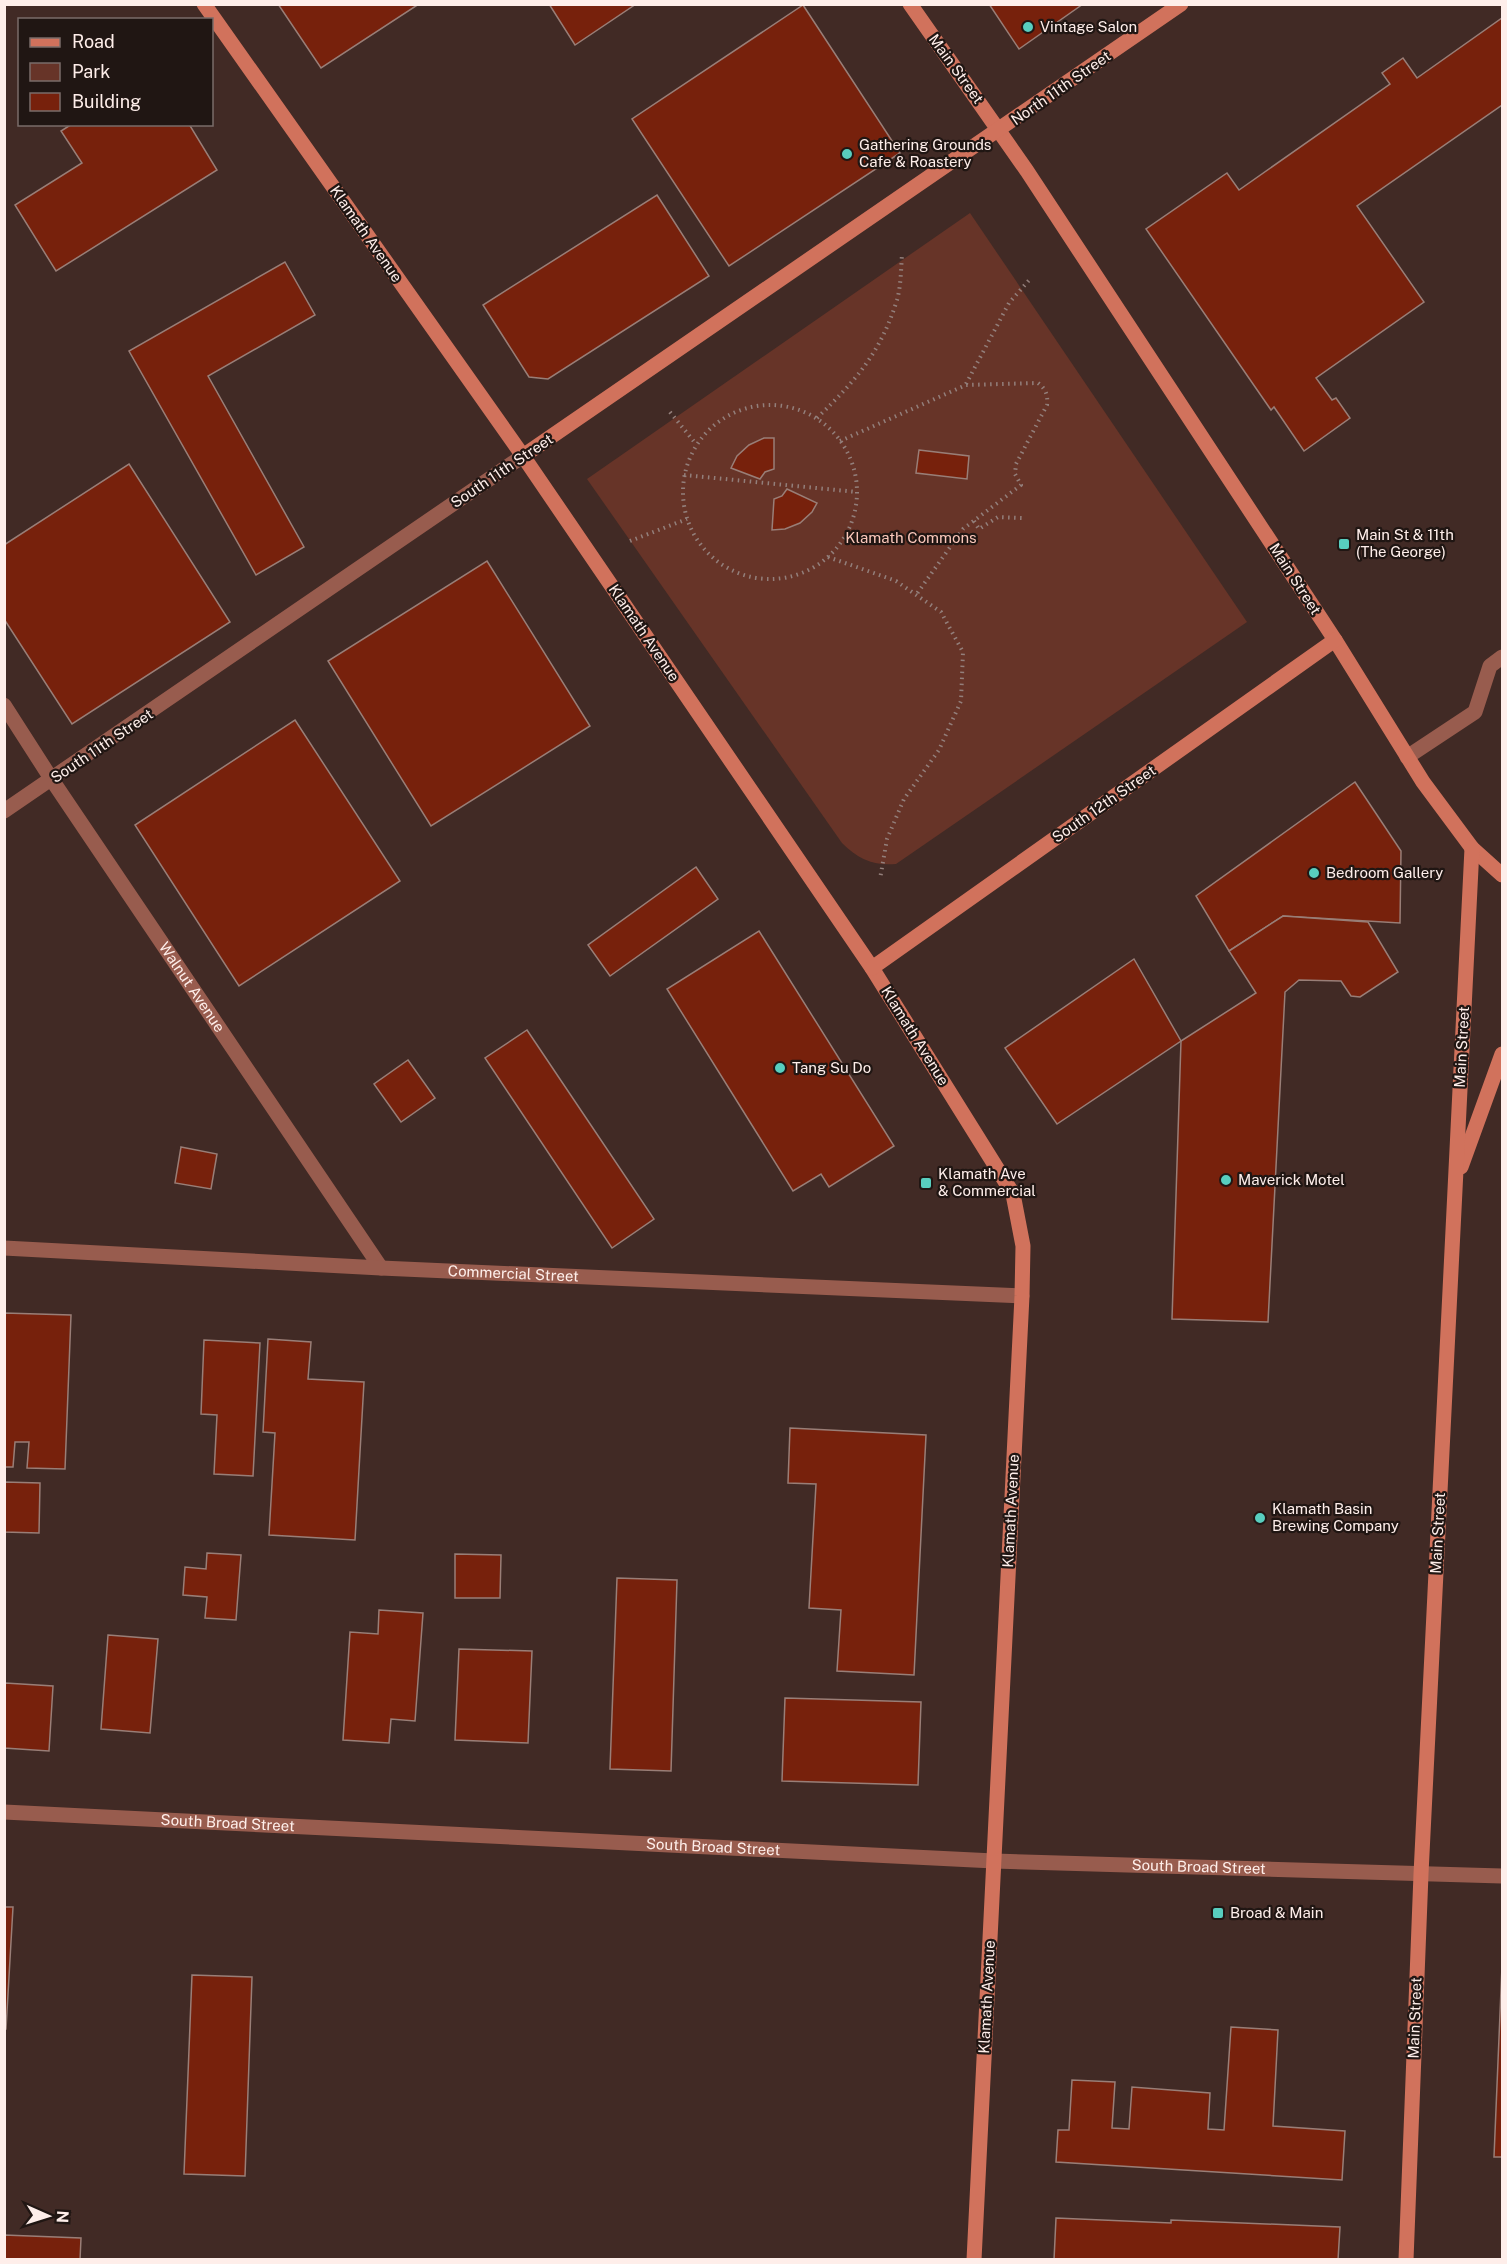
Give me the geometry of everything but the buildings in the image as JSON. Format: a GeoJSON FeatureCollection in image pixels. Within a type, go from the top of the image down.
{"type":"FeatureCollection","features":[{"type":"Feature","properties":{"kind":"street","name":"Klamath Avenue"},"geometry":{"type":"LineString","coordinates":[[204,4],[523,456],[872,968],[1013,1194],[1023,1246],[1022,1296],[974,2259]]}},
{"type":"Feature","properties":{"kind":"street","name":"Main Street"},"geometry":{"type":"LineString","coordinates":[[910,4],[1000,130],[1335,640],[1423,782],[1473,848],[1421,1874],[1406,2259]]}},
{"type":"Feature","properties":{"kind":"street","name":"North 11th Street"},"geometry":{"type":"LineString","coordinates":[[1000,130],[1181,4]]}},
{"type":"Feature","properties":{"kind":"street","name":"South 11th Street"},"geometry":{"type":"LineString","coordinates":[[4,811],[1000,130]]}},
{"type":"Feature","properties":{"kind":"street","name":"South 12th Street"},"geometry":{"type":"LineString","coordinates":[[872,968],[1335,640]]}},
{"type":"Feature","properties":{"kind":"street"},"geometry":{"type":"LineString","coordinates":[[1407,757],[1475,712],[1490,666],[1503,657]]}},
{"type":"Feature","properties":{"kind":"street","name":"Walnut Avenue"},"geometry":{"type":"LineString","coordinates":[[4,705],[52,780],[381,1268]]}},
{"type":"Feature","properties":{"kind":"street"},"geometry":{"type":"LineString","coordinates":[[1473,848],[1503,875]]}},
{"type":"Feature","properties":{"kind":"street"},"geometry":{"type":"LineString","coordinates":[[1456,1181],[1503,1054]]}},
{"type":"Feature","properties":{"kind":"street","name":"Commercial Street"},"geometry":{"type":"LineString","coordinates":[[4,1248],[381,1268],[1022,1296]]}},
{"type":"Feature","properties":{"kind":"street","name":"South Broad Street"},"geometry":{"type":"LineString","coordinates":[[4,1812],[994,1861],[1503,1876]]}},
{"type":"Feature","properties":{"kind":"path"},"geometry":{"type":"LineString","coordinates":[[817,418],[848,388],[878,350],[898,298],[902,254]]}},
{"type":"Feature","properties":{"kind":"path"},"geometry":{"type":"LineString","coordinates":[[966,385],[1009,303],[1032,278]]}},
{"type":"Feature","properties":{"kind":"path"},"geometry":{"type":"LineString","coordinates":[[840,441],[966,385],[1038,383],[1044,387],[1047,405],[1016,464],[1015,474],[1021,485],[963,529],[916,595]]}},
{"type":"Feature","properties":{"kind":"path"},"geometry":{"type":"LineString","coordinates":[[774,404],[796,408],[817,418],[840,441],[855,473],[857,492],[853,519],[843,540],[828,557],[810,570],[788,578],[765,580],[743,576],[722,566],[705,552],[692,532],[684,511],[682,488],[684,476],[696,445],[711,427],[729,414],[751,406],[774,404]]}},
{"type":"Feature","properties":{"kind":"path"},"geometry":{"type":"LineString","coordinates":[[670,412],[696,445]]}},
{"type":"Feature","properties":{"kind":"path"},"geometry":{"type":"LineString","coordinates":[[684,476],[857,492]]}},
{"type":"Feature","properties":{"kind":"path"},"geometry":{"type":"LineString","coordinates":[[974,521],[979,529],[998,517],[1023,518]]}},
{"type":"Feature","properties":{"kind":"path"},"geometry":{"type":"LineString","coordinates":[[630,541],[687,519]]}},
{"type":"Feature","properties":{"kind":"path"},"geometry":{"type":"LineString","coordinates":[[828,557],[896,581],[941,612],[963,652],[961,701],[939,750],[904,799],[887,839],[880,879]]}},
{"type":"Feature","properties":{"kind":"green space","name":"Klamath Commons"},"geometry":{"type":"Polygon","coordinates":[[[970,213],[1247,622],[896,864],[880,864],[860,857],[842,843],[587,479],[970,213]]]}},
{"type":"Feature","properties":{"kind":"place","name":"Vintage Salon"},"geometry":{"type":"Point","coordinates":[1028,27]}},
{"type":"Feature","properties":{"kind":"place","name":"Gathering Grounds Cafe & Roastery"},"geometry":{"type":"Point","coordinates":[847,154]}},
{"type":"Feature","properties":{"kind":"place","name":"Main St & 11th (The George)"},"geometry":{"type":"Point","coordinates":[1344,544]}},
{"type":"Feature","properties":{"kind":"place","name":"Bedroom Gallery"},"geometry":{"type":"Point","coordinates":[1314,873]}},
{"type":"Feature","properties":{"kind":"place","name":"Tang Su Do"},"geometry":{"type":"Point","coordinates":[780,1068]}},
{"type":"Feature","properties":{"kind":"place","name":"Maverick Motel"},"geometry":{"type":"Point","coordinates":[1226,1180]}},
{"type":"Feature","properties":{"kind":"place","name":"Klamath Ave & Commercial"},"geometry":{"type":"Point","coordinates":[926,1183]}},
{"type":"Feature","properties":{"kind":"place","name":"Klamath Basin Brewing Company"},"geometry":{"type":"Point","coordinates":[1260,1518]}},
{"type":"Feature","properties":{"kind":"place","name":"Broad & Main"},"geometry":{"type":"Point","coordinates":[1218,1913]}}]}
